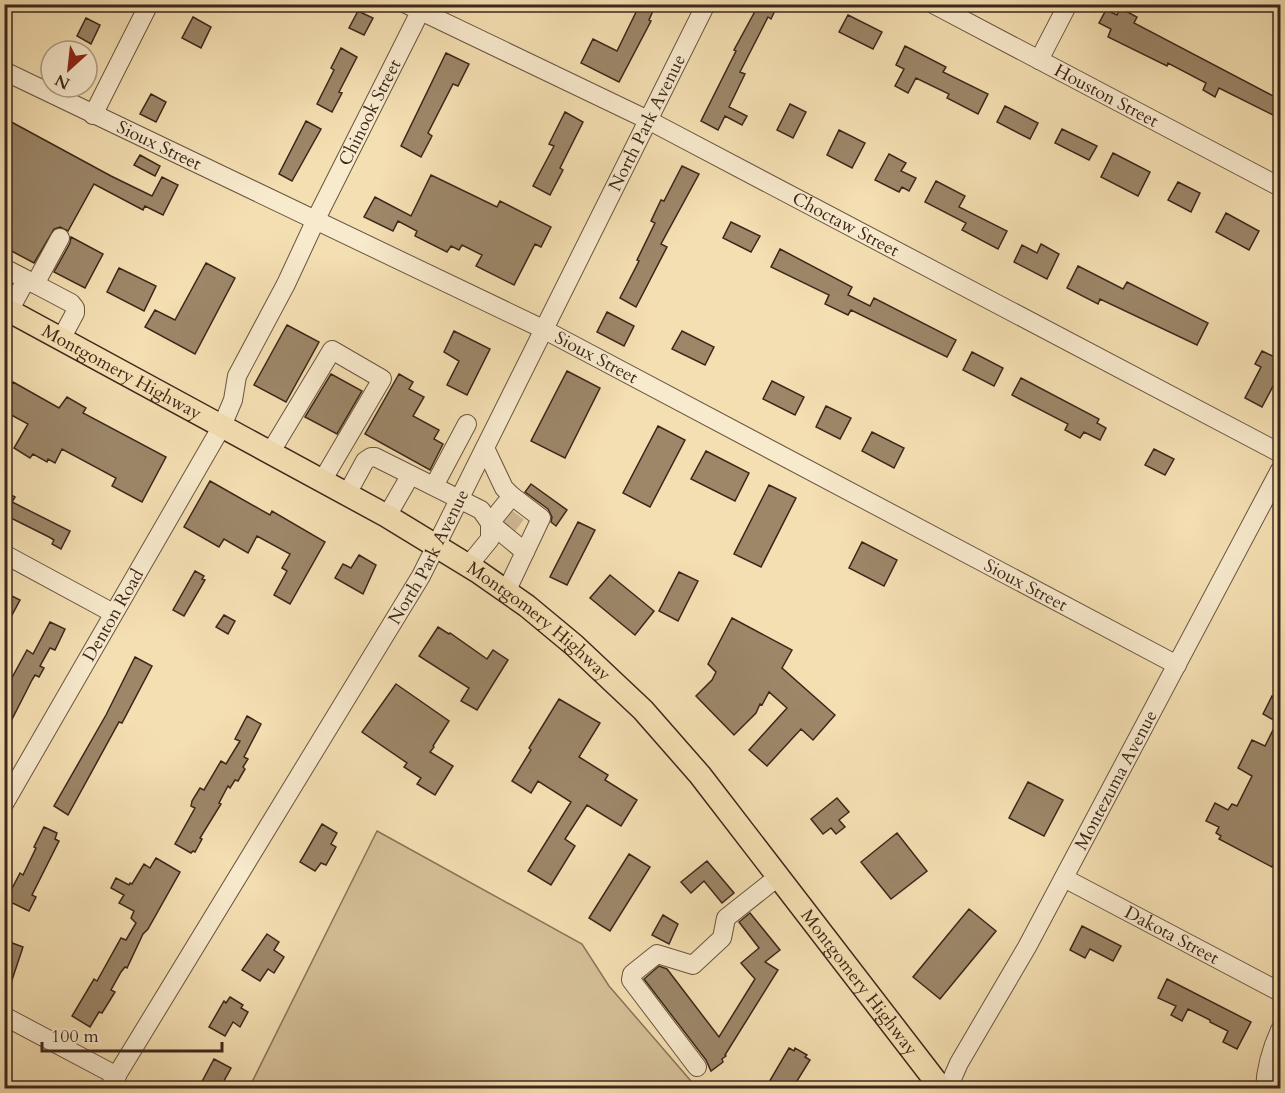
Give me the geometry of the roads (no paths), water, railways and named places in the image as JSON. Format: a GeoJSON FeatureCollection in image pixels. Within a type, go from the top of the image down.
{"type":"FeatureCollection","features":[{"type":"Feature","properties":{"kind":"main road","name":"Montgomery Highway"},"geometry":{"type":"LineString","coordinates":[[7,310],[387,516],[506,592],[573,645],[643,710],[700,775],[941,1089]]}},
{"type":"Feature","properties":{"kind":"street"},"geometry":{"type":"LineString","coordinates":[[93,115],[149,4]]}},
{"type":"Feature","properties":{"kind":"street","name":"North Park Avenue"},"geometry":{"type":"LineString","coordinates":[[113,1082],[403,606],[437,546],[706,4]]}},
{"type":"Feature","properties":{"kind":"street","name":"Houston Street"},"geometry":{"type":"LineString","coordinates":[[933,4],[1281,187]]}},
{"type":"Feature","properties":{"kind":"street"},"geometry":{"type":"LineString","coordinates":[[1039,60],[1068,4]]}},
{"type":"Feature","properties":{"kind":"street","name":"Choctaw Street"},"geometry":{"type":"LineString","coordinates":[[417,7],[648,120],[1281,453]]}},
{"type":"Feature","properties":{"kind":"street","name":"Chinook Street"},"geometry":{"type":"LineString","coordinates":[[222,426],[233,400],[237,376],[286,284],[417,7]]}},
{"type":"Feature","properties":{"kind":"street","name":"Sioux Street"},"geometry":{"type":"LineString","coordinates":[[4,71],[543,329],[1177,665]]}},
{"type":"Feature","properties":{"kind":"street"},"geometry":{"type":"LineString","coordinates":[[7,310],[31,282],[60,238]]}},
{"type":"Feature","properties":{"kind":"street"},"geometry":{"type":"LineString","coordinates":[[4,268],[71,303],[75,308],[75,313],[61,339]]}},
{"type":"Feature","properties":{"kind":"street"},"geometry":{"type":"LineString","coordinates":[[270,453],[332,350],[382,379],[322,481]]}},
{"type":"Feature","properties":{"kind":"street"},"geometry":{"type":"LineString","coordinates":[[434,486],[467,424]]}},
{"type":"Feature","properties":{"kind":"street","name":"Denton Road"},"geometry":{"type":"LineString","coordinates":[[4,804],[222,426]]}},
{"type":"Feature","properties":{"kind":"street"},"geometry":{"type":"LineString","coordinates":[[468,566],[490,539],[541,518],[504,488],[485,448]]}},
{"type":"Feature","properties":{"kind":"street"},"geometry":{"type":"LineString","coordinates":[[347,494],[365,461],[375,457],[512,528]]}},
{"type":"Feature","properties":{"kind":"street","name":"Montezuma Avenue"},"geometry":{"type":"LineString","coordinates":[[948,1089],[959,1063],[1064,878],[1281,470]]}},
{"type":"Feature","properties":{"kind":"street"},"geometry":{"type":"LineString","coordinates":[[387,516],[410,476]]}},
{"type":"Feature","properties":{"kind":"street"},"geometry":{"type":"LineString","coordinates":[[506,592],[512,528],[512,496]]}},
{"type":"Feature","properties":{"kind":"street"},"geometry":{"type":"LineString","coordinates":[[4,554],[113,613]]}},
{"type":"Feature","properties":{"kind":"street"},"geometry":{"type":"LineString","coordinates":[[697,1067],[631,980],[632,974],[657,954],[693,965],[722,938],[726,918],[779,876]]}},
{"type":"Feature","properties":{"kind":"street","name":"Dakota Street"},"geometry":{"type":"LineString","coordinates":[[1064,878],[1280,992]]}},
{"type":"Feature","properties":{"kind":"street"},"geometry":{"type":"LineString","coordinates":[[4,1016],[113,1082]]}},
{"type":"Feature","properties":{"kind":"street"},"geometry":{"type":"LineString","coordinates":[[1265,1089],[1266,1070],[1271,1049],[1281,1030]]}},
{"type":"Feature","properties":{"kind":"tunnel"},"geometry":{"type":"LineString","coordinates":[[504,516],[519,527]]}}]}
